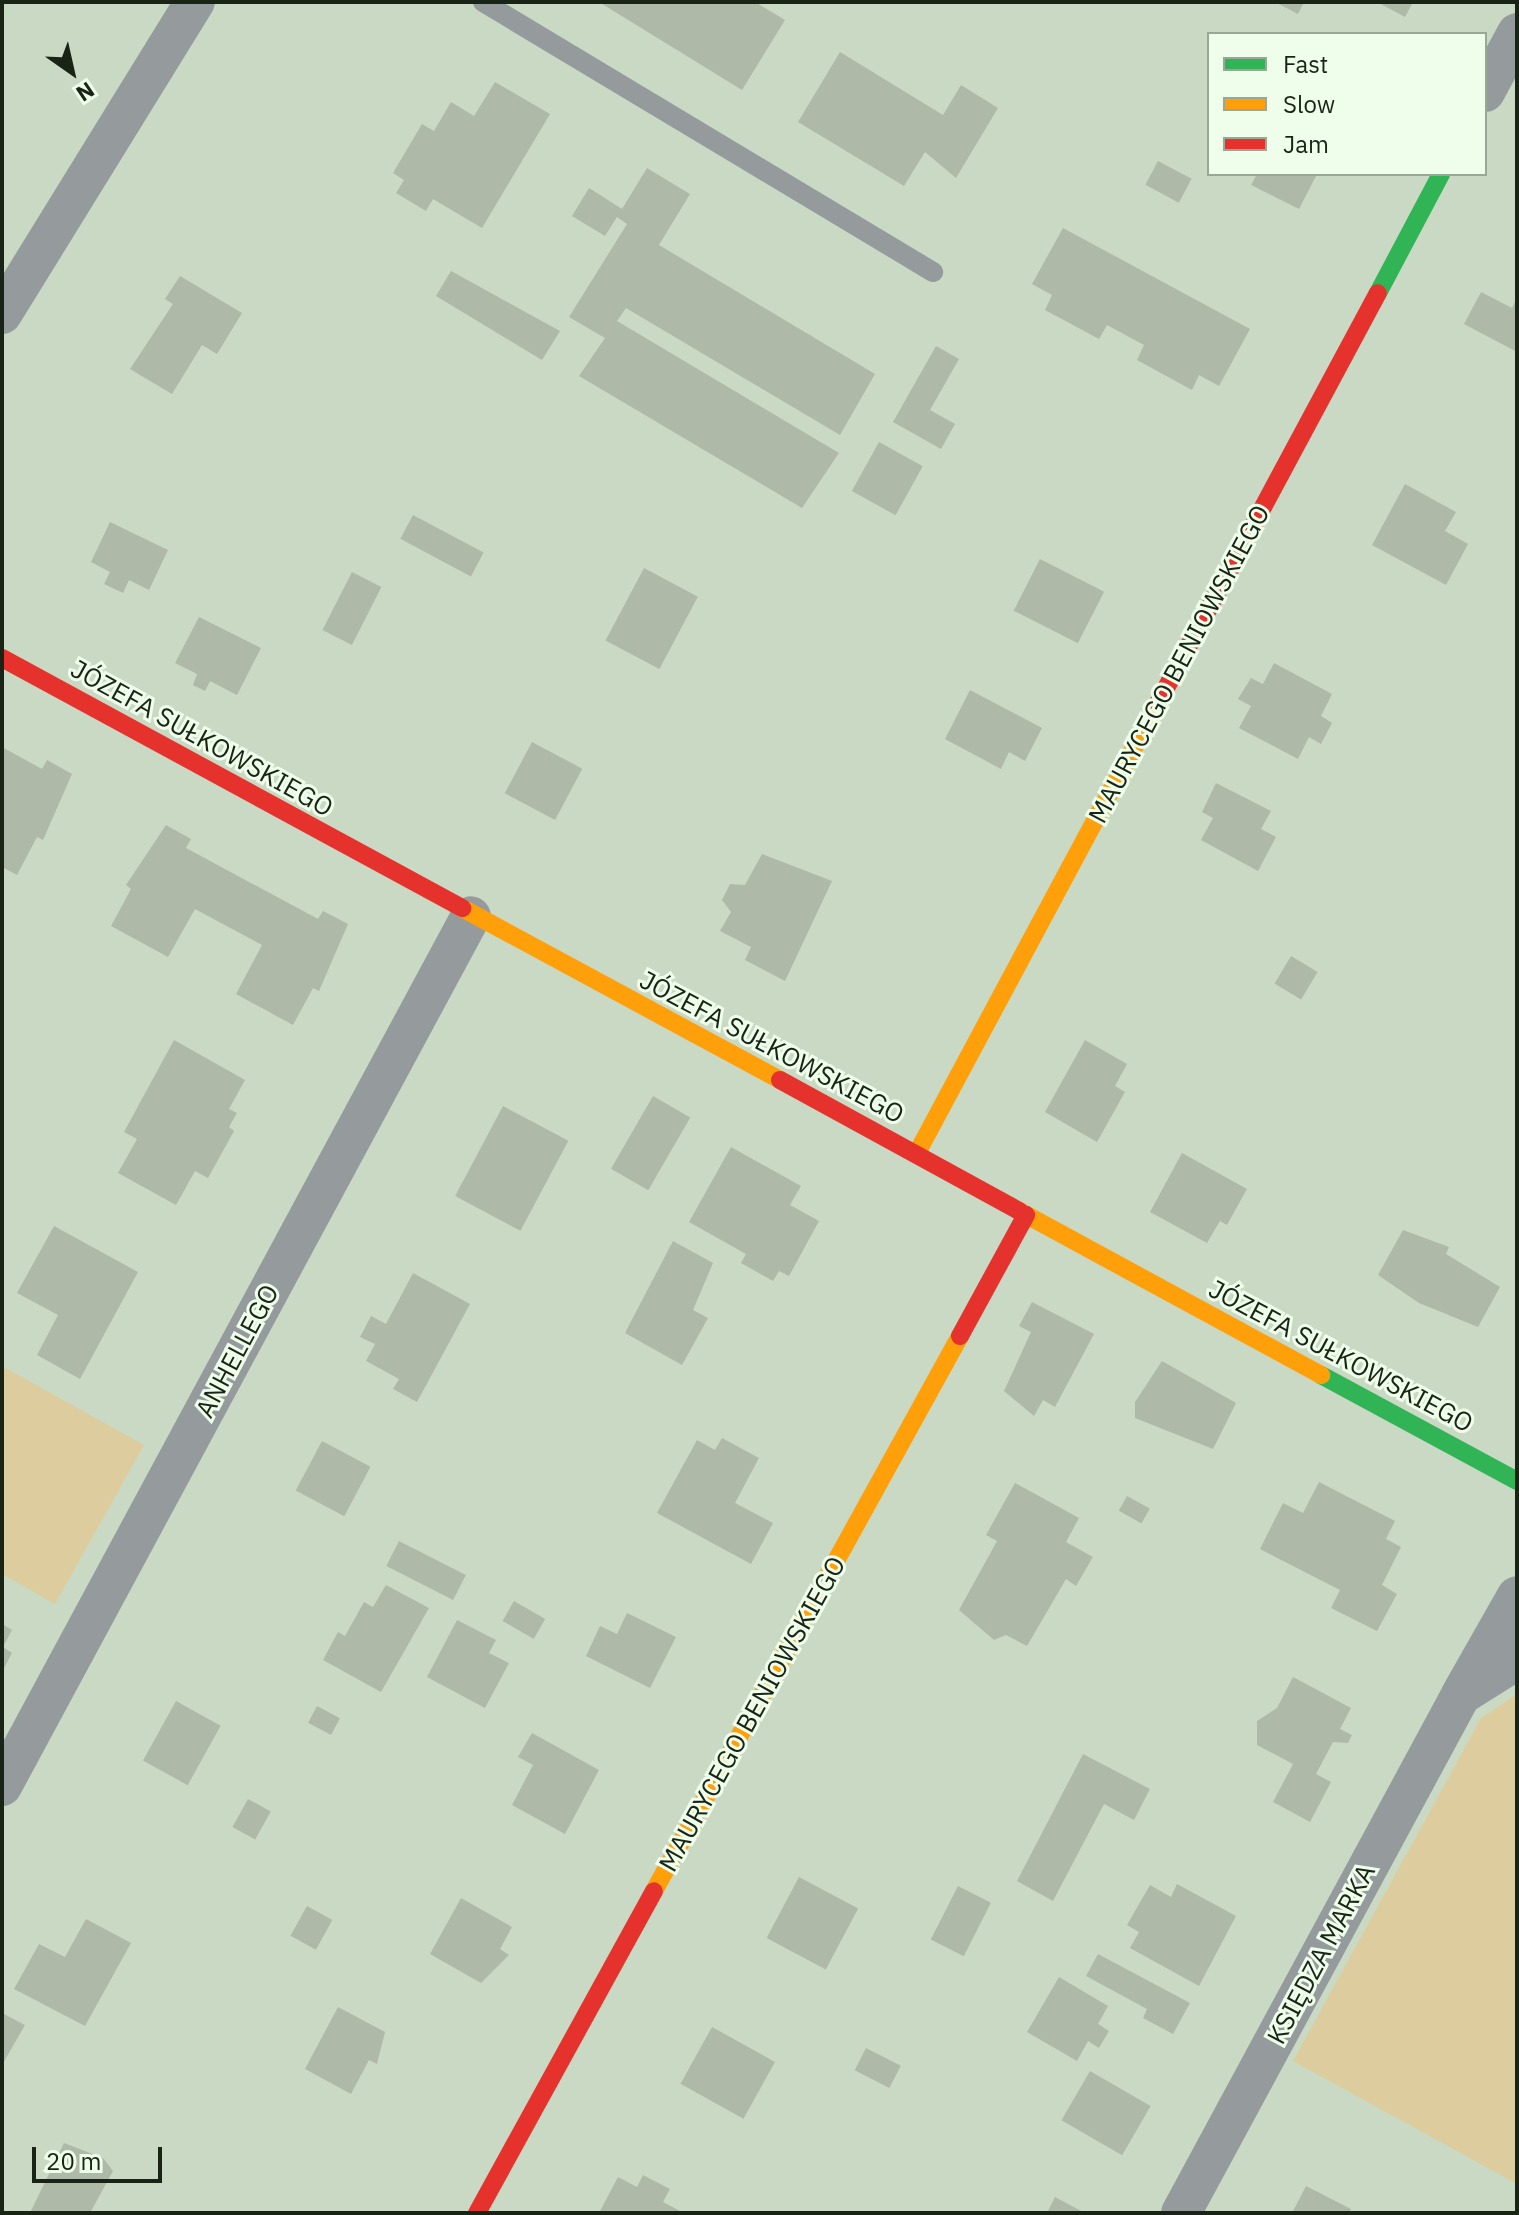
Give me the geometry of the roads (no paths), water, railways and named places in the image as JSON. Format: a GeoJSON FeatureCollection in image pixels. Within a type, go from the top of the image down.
{"type":"FeatureCollection","features":[{"type":"Feature","properties":{"kind":"street"},"geometry":{"type":"LineString","coordinates":[[2,314],[195,2]]}},
{"type":"Feature","properties":{"kind":"street"},"geometry":{"type":"LineString","coordinates":[[1487,88],[1517,33]]}},
{"type":"Feature","properties":{"kind":"street","name":"MAURYCEGO BENIOWSKIEGO"},"geometry":{"type":"LineString","coordinates":[[917,1153],[1440,176]]}},
{"type":"Feature","properties":{"kind":"street","name":"JÓZEFA SUŁKOWSKIEGO"},"geometry":{"type":"LineString","coordinates":[[2,658],[471,916],[917,1153],[1517,1481]]}},
{"type":"Feature","properties":{"kind":"street","name":"ANHELLEGO"},"geometry":{"type":"LineString","coordinates":[[2,1786],[471,916]]}},
{"type":"Feature","properties":{"kind":"street","name":"MAURYCEGO BENIOWSKIEGO"},"geometry":{"type":"LineString","coordinates":[[477,2213],[1026,1215]]}},
{"type":"Feature","properties":{"kind":"street","name":"KSIĘDZA MARKA"},"geometry":{"type":"LineString","coordinates":[[1181,2213],[1517,1596]]}},
{"type":"Feature","properties":{"kind":"street","name":"KSIĘDZA MARKA"},"geometry":{"type":"LineString","coordinates":[[1461,1695],[1517,1660]]}},
{"type":"Feature","properties":{"kind":"lane"},"geometry":{"type":"LineString","coordinates":[[483,2],[933,272]]}}]}
